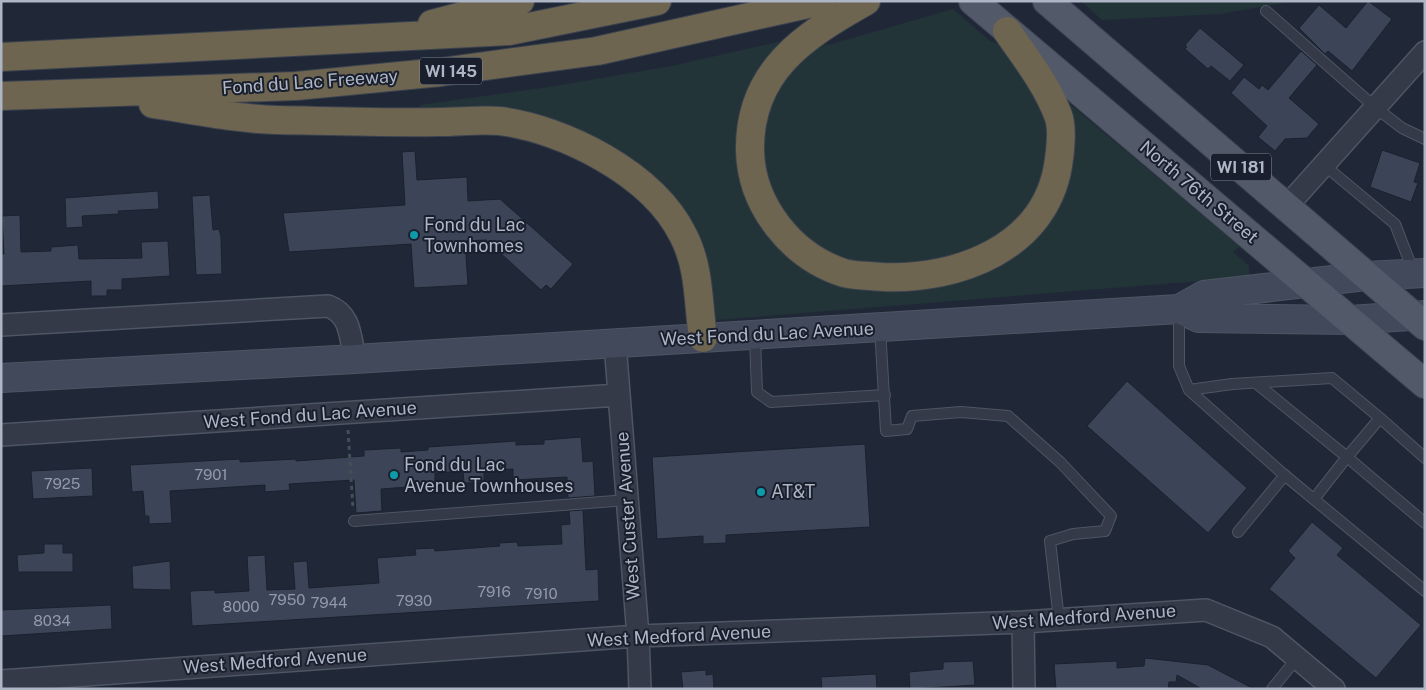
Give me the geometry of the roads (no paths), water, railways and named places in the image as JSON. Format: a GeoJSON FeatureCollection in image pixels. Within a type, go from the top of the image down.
{"type":"FeatureCollection","features":[{"type":"Feature","properties":{"kind":"highway"},"geometry":{"type":"LineString","coordinates":[[370,39],[520,1]]}},
{"type":"Feature","properties":{"kind":"highway","name":"WI 145"},"geometry":{"type":"LineString","coordinates":[[1,57],[509,32],[657,1]]}},
{"type":"Feature","properties":{"kind":"highway","name":"Fond du Lac Freeway"},"geometry":{"type":"LineString","coordinates":[[1,96],[296,86],[441,72],[597,51],[821,1]]}},
{"type":"Feature","properties":{"kind":"highway"},"geometry":{"type":"LineString","coordinates":[[866,1],[824,25],[795,46],[771,73],[757,100],[750,130],[750,157],[754,183],[767,214],[811,258],[844,273],[902,278],[937,274],[979,262],[1004,248],[1026,230],[1042,209],[1055,184],[1061,152],[1058,115],[1044,85],[1007,31]]}},
{"type":"Feature","properties":{"kind":"highway"},"geometry":{"type":"LineString","coordinates":[[75,94],[274,120],[499,121],[544,131],[583,148],[621,169],[650,193],[673,218],[684,236],[694,261],[703,338]]}},
{"type":"Feature","properties":{"kind":"main road","name":"North 76th Street"},"geometry":{"type":"LineString","coordinates":[[973,1],[1425,384]]}},
{"type":"Feature","properties":{"kind":"main road","name":"WI 181"},"geometry":{"type":"LineString","coordinates":[[1057,10],[1287,206],[1366,276],[1420,319]]}},
{"type":"Feature","properties":{"kind":"street"},"geometry":{"type":"LineString","coordinates":[[1287,206],[1425,52]]}},
{"type":"Feature","properties":{"kind":"street","name":"West Fond du Lac Avenue"},"geometry":{"type":"LineString","coordinates":[[1,378],[355,359],[1179,308],[1204,295],[1366,276],[1420,274]]}},
{"type":"Feature","properties":{"kind":"street"},"geometry":{"type":"LineString","coordinates":[[1,325],[328,306],[339,310],[345,319],[355,359]]}},
{"type":"Feature","properties":{"kind":"street","name":"West Fond du Lac Avenue"},"geometry":{"type":"LineString","coordinates":[[1179,308],[1198,318],[1420,319]]}},
{"type":"Feature","properties":{"kind":"street","name":"West Custer Avenue"},"geometry":{"type":"LineString","coordinates":[[615,343],[638,636],[640,689]]}},
{"type":"Feature","properties":{"kind":"street","name":"West Fond du Lac Avenue"},"geometry":{"type":"LineString","coordinates":[[1,435],[619,395]]}},
{"type":"Feature","properties":{"kind":"street","name":"West Medford Avenue"},"geometry":{"type":"LineString","coordinates":[[1,681],[638,636],[1024,622],[1206,610],[1272,637],[1334,689]]}},
{"type":"Feature","properties":{"kind":"street"},"geometry":{"type":"LineString","coordinates":[[1024,622],[1024,689]]}},
{"type":"Feature","properties":{"kind":"lane"},"geometry":{"type":"LineString","coordinates":[[1266,11],[1376,108],[1402,128],[1425,139]]}},
{"type":"Feature","properties":{"kind":"lane"},"geometry":{"type":"LineString","coordinates":[[1324,165],[1395,224],[1420,274]]}},
{"type":"Feature","properties":{"kind":"lane"},"geometry":{"type":"LineString","coordinates":[[1179,308],[1179,366],[1189,390],[1285,475],[1425,590]]}},
{"type":"Feature","properties":{"kind":"lane"},"geometry":{"type":"LineString","coordinates":[[880,327],[886,431],[908,429],[912,416],[961,412],[1008,416],[1060,462],[1111,516],[1105,531],[1073,534],[1050,541],[1059,620]]}},
{"type":"Feature","properties":{"kind":"lane"},"geometry":{"type":"LineString","coordinates":[[755,334],[757,392],[771,402],[884,395]]}},
{"type":"Feature","properties":{"kind":"lane"},"geometry":{"type":"LineString","coordinates":[[1189,390],[1332,378],[1425,458]]}},
{"type":"Feature","properties":{"kind":"lane"},"geometry":{"type":"LineString","coordinates":[[1256,383],[1425,523]]}},
{"type":"Feature","properties":{"kind":"lane"},"geometry":{"type":"LineString","coordinates":[[1314,499],[1380,418]]}},
{"type":"Feature","properties":{"kind":"lane"},"geometry":{"type":"LineString","coordinates":[[1238,532],[1285,475]]}},
{"type":"Feature","properties":{"kind":"lane"},"geometry":{"type":"LineString","coordinates":[[354,520],[627,500]]}},
{"type":"Feature","properties":{"kind":"lane"},"geometry":{"type":"LineString","coordinates":[[1272,689],[1297,658]]}},
{"type":"Feature","properties":{"kind":"place","name":"Fond du Lac Townhomes"},"geometry":{"type":"Point","coordinates":[414,235]}},
{"type":"Feature","properties":{"kind":"place","name":"Fond du Lac Avenue Townhouses"},"geometry":{"type":"Point","coordinates":[394,475]}},
{"type":"Feature","properties":{"kind":"place","name":"AT&T"},"geometry":{"type":"Point","coordinates":[761,492]}}]}
